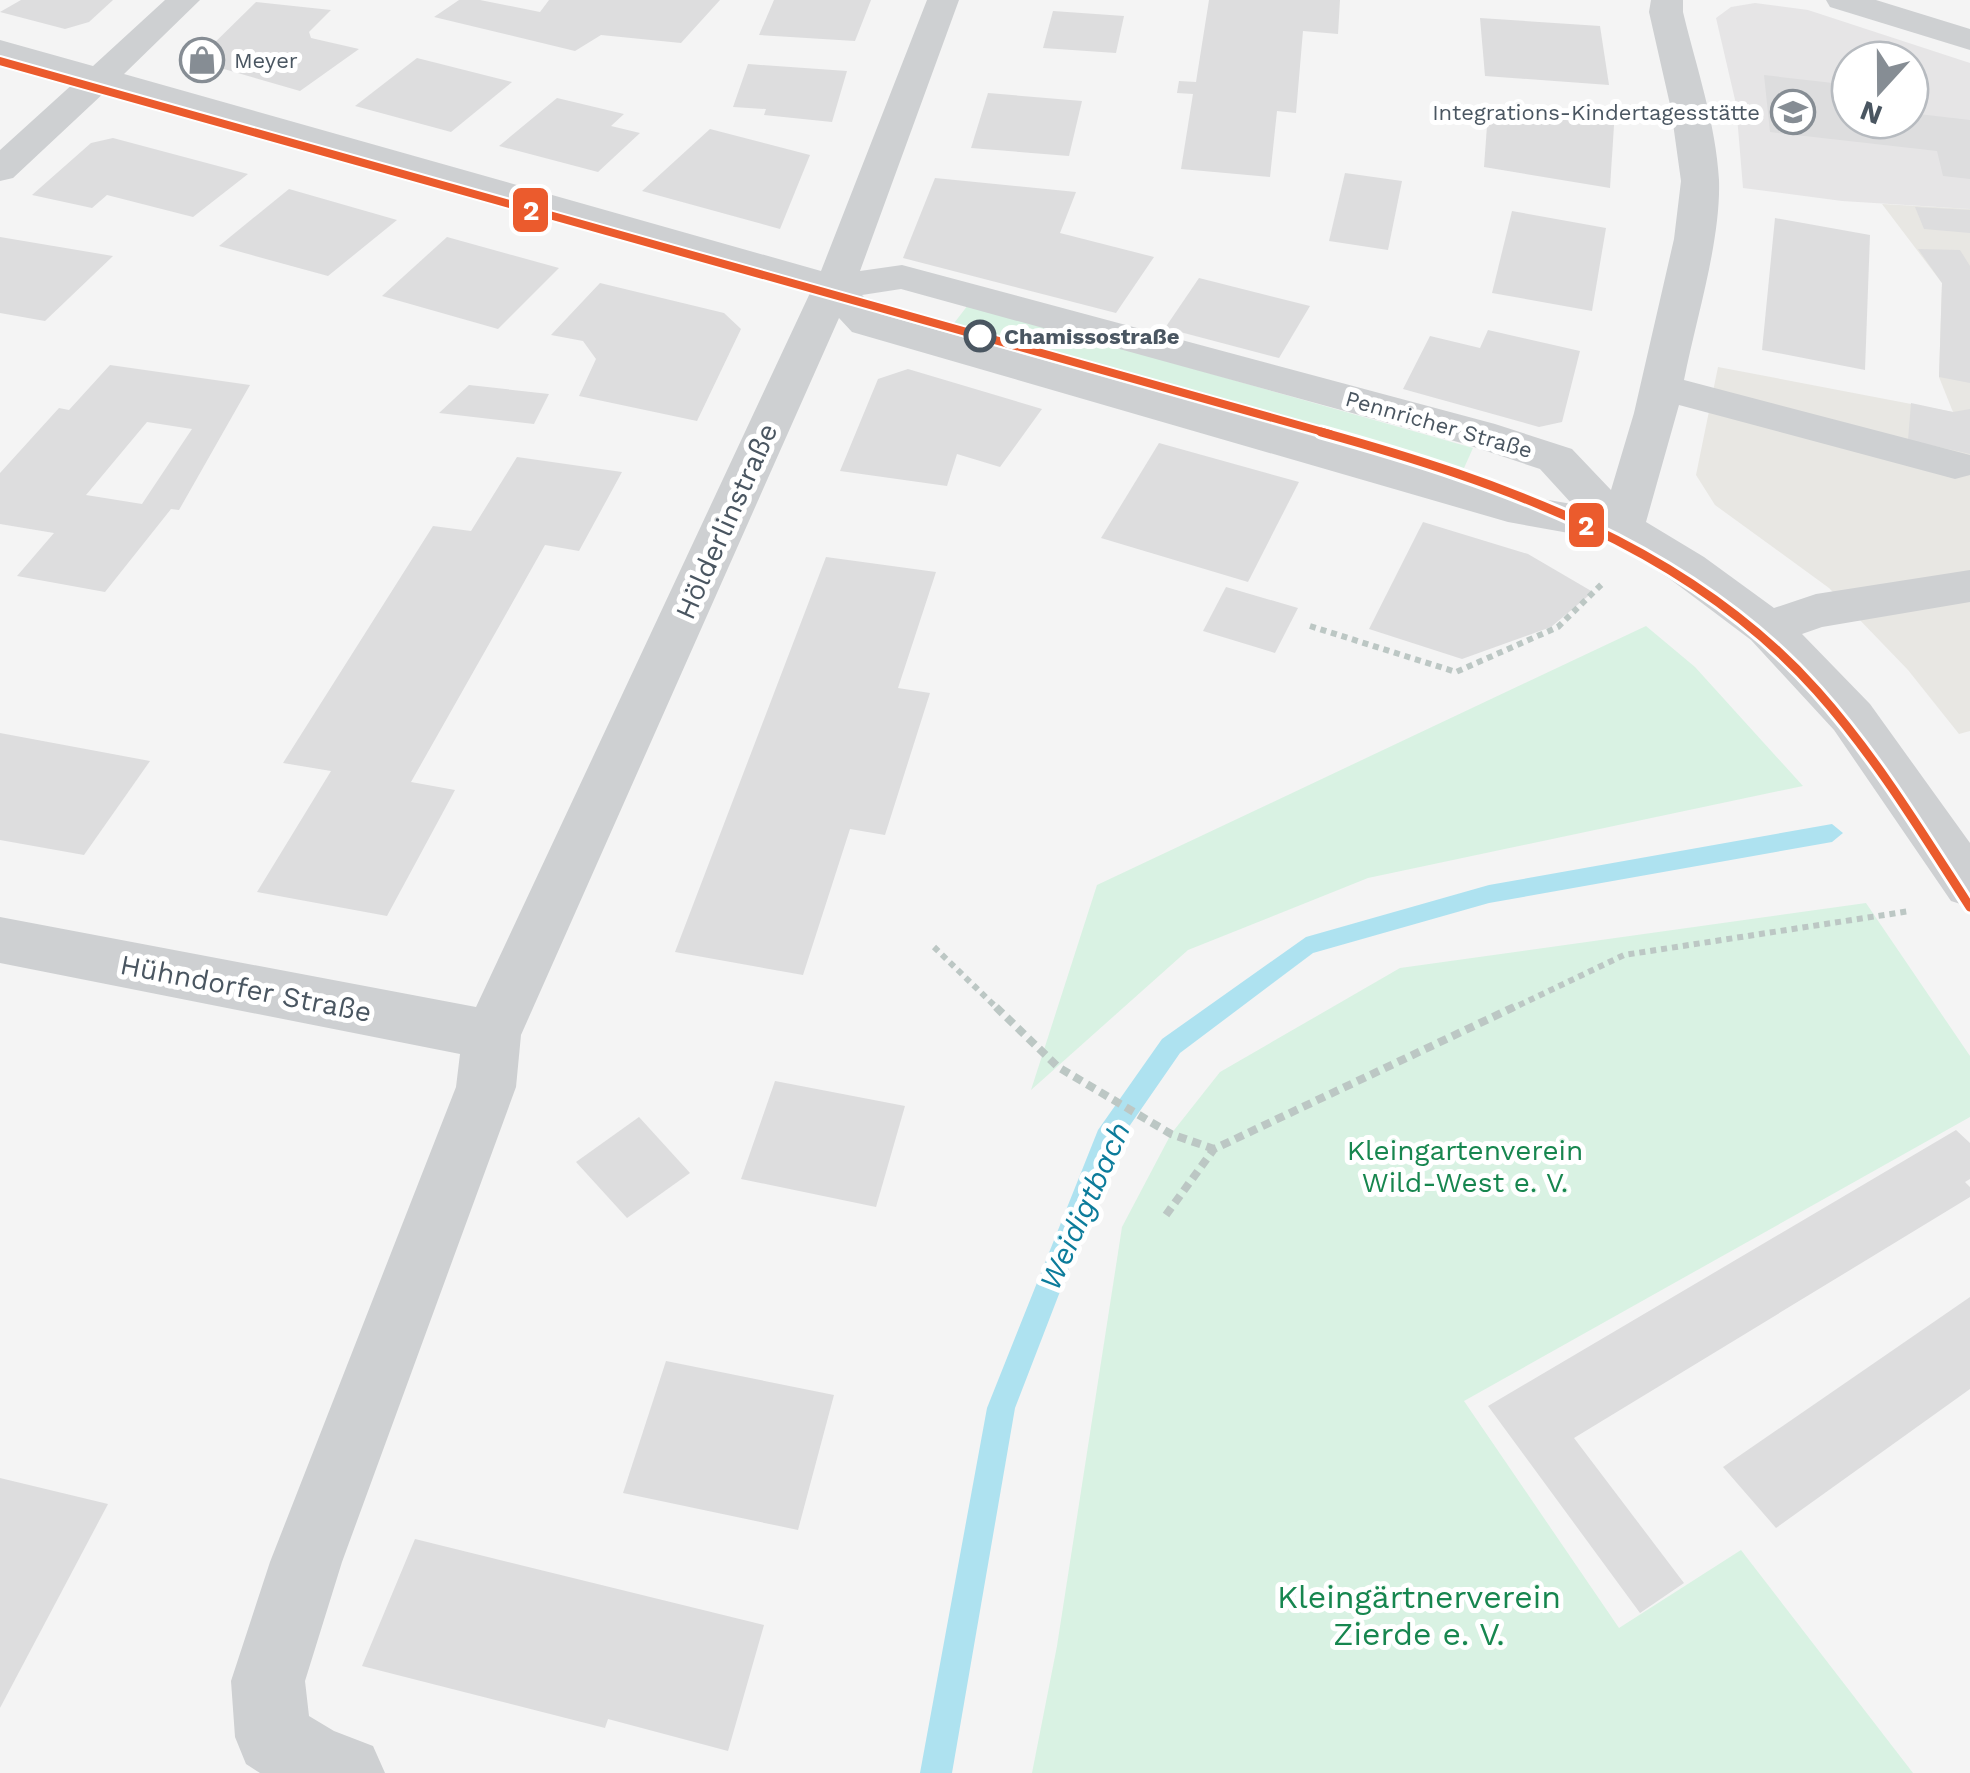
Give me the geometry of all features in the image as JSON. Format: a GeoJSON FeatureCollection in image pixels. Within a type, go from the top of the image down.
{"type":"FeatureCollection","features":[{"type":"Feature","properties":{"kind":"street"},"geometry":{"type":"LineString","coordinates":[[0,170],[184,0]]}},
{"type":"Feature","properties":{"kind":"street","name":"Hölderlinstraße"},"geometry":{"type":"LineString","coordinates":[[346,1773],[319,1766],[273,1737],[268,1681],[306,1562],[486,1087],[492,1035],[850,250],[943,0]]}},
{"type":"Feature","properties":{"kind":"street"},"geometry":{"type":"LineString","coordinates":[[1620,527],[1626,518],[1661,387],[1693,239],[1700,181],[1689,109],[1666,12],[1667,0]]}},
{"type":"Feature","properties":{"kind":"street"},"geometry":{"type":"LineString","coordinates":[[1842,0],[1970,40]]}},
{"type":"Feature","properties":{"kind":"street","name":"Pennricher Straße"},"geometry":{"type":"LineString","coordinates":[[0,50],[833,287],[902,277],[1480,434],[1556,459],[1620,527]]}},
{"type":"Feature","properties":{"kind":"street"},"geometry":{"type":"LineString","coordinates":[[833,287],[866,323],[1506,506],[1620,527],[1687,568],[1768,628],[1852,717],[1970,886]]}},
{"type":"Feature","properties":{"kind":"street"},"geometry":{"type":"LineString","coordinates":[[1661,387],[1956,465]]}},
{"type":"Feature","properties":{"kind":"street"},"geometry":{"type":"LineString","coordinates":[[1768,628],[1816,611],[1970,586]]}},
{"type":"Feature","properties":{"kind":"street","name":"Hühndorfer Straße"},"geometry":{"type":"LineString","coordinates":[[0,940],[492,1035]]}},
{"type":"Feature","properties":{"kind":"path"},"geometry":{"type":"LineString","coordinates":[[1310,626],[1456,672],[1558,626],[1602,584]]}},
{"type":"Feature","properties":{"kind":"path"},"geometry":{"type":"LineString","coordinates":[[1166,1216],[1214,1149],[1624,955],[1875,916]]}},
{"type":"Feature","properties":{"kind":"path"},"geometry":{"type":"LineString","coordinates":[[934,947],[1058,1067],[1171,1134],[1214,1149]]}},
{"type":"Feature","properties":{"kind":"shaded area","name":"Integrations-Kindertagesstätte"},"geometry":{"type":"Polygon","coordinates":[[[1755,3],[1808,10],[1900,40],[1830,40],[1830,140],[1930,140],[1930,50],[1970,63],[1970,209],[1842,201],[1743,188],[1736,104],[1716,18],[1731,7],[1755,3]]]}},
{"type":"Feature","properties":{"kind":"shaded area"},"geometry":{"type":"Polygon","coordinates":[[[1882,204],[1970,209],[1970,731],[1959,734],[1908,670],[1829,588],[1715,505],[1696,475],[1718,367],[1953,412],[1939,377],[1942,283],[1882,204]]]}},
{"type":"Feature","properties":{"kind":"green space"},"geometry":{"type":"Polygon","coordinates":[[[968,305],[1473,448],[1460,477],[948,331],[968,305]]]}},
{"type":"Feature","properties":{"kind":"green space"},"geometry":{"type":"Polygon","coordinates":[[[1646,626],[1695,667],[1803,786],[1368,878],[1188,950],[1031,1090],[1097,885],[1646,626]]]}},
{"type":"Feature","properties":{"kind":"green space","name":"Kleingartenverein Wild-West e. V."},"geometry":{"type":"Polygon","coordinates":[[[1866,903],[1970,1056],[1970,1117],[1464,1401],[1619,1628],[1741,1550],[1913,1773],[1032,1773],[1057,1646],[1122,1227],[1171,1134],[1220,1072],[1400,968],[1866,903]]]}},
{"type":"Feature","properties":{"kind":"building"},"geometry":{"type":"Polygon","coordinates":[[[21,0],[113,0],[89,22],[65,29],[0,12],[21,0]]]}},
{"type":"Feature","properties":{"kind":"building"},"geometry":{"type":"Polygon","coordinates":[[[459,0],[480,0],[540,12],[549,0],[720,0],[681,43],[601,35],[575,51],[434,17],[459,0]]]}},
{"type":"Feature","properties":{"kind":"building"},"geometry":{"type":"Polygon","coordinates":[[[774,0],[871,0],[855,41],[759,35],[774,0]]]}},
{"type":"Feature","properties":{"kind":"building"},"geometry":{"type":"Polygon","coordinates":[[[1209,0],[1340,0],[1338,34],[1303,31],[1296,113],[1277,111],[1270,177],[1181,169],[1193,94],[1177,93],[1179,81],[1196,82],[1209,0]]]}},
{"type":"Feature","properties":{"kind":"building"},"geometry":{"type":"Polygon","coordinates":[[[256,2],[331,10],[309,32],[311,38],[359,49],[300,91],[203,63],[201,56],[256,2]]]}},
{"type":"Feature","properties":{"kind":"building"},"geometry":{"type":"Polygon","coordinates":[[[1053,11],[1124,16],[1116,53],[1043,48],[1053,11]]]}},
{"type":"Feature","properties":{"kind":"building"},"geometry":{"type":"Polygon","coordinates":[[[1480,18],[1600,26],[1609,85],[1485,76],[1480,18]]]}},
{"type":"Feature","properties":{"kind":"building"},"geometry":{"type":"Polygon","coordinates":[[[417,58],[512,82],[451,132],[355,106],[417,58]]]}},
{"type":"Feature","properties":{"kind":"building"},"geometry":{"type":"Polygon","coordinates":[[[748,64],[847,71],[832,122],[764,115],[766,109],[733,107],[748,64]]]}},
{"type":"Feature","properties":{"kind":"building"},"geometry":{"type":"Polygon","coordinates":[[[1764,75],[1830,83],[1830,139],[1770,132],[1764,75]]]}},
{"type":"Feature","properties":{"kind":"building"},"geometry":{"type":"Polygon","coordinates":[[[988,93],[1082,101],[1069,156],[971,148],[988,93]]]}},
{"type":"Feature","properties":{"kind":"building"},"geometry":{"type":"Polygon","coordinates":[[[557,98],[624,114],[611,126],[640,133],[598,172],[499,146],[557,98]]]}},
{"type":"Feature","properties":{"kind":"building"},"geometry":{"type":"Polygon","coordinates":[[[1488,112],[1614,125],[1610,188],[1484,167],[1488,112]]]}},
{"type":"Feature","properties":{"kind":"building"},"geometry":{"type":"Polygon","coordinates":[[[1930,115],[1970,120],[1970,179],[1943,176],[1937,151],[1840,140],[1930,140],[1930,115]]]}},
{"type":"Feature","properties":{"kind":"building"},"geometry":{"type":"Polygon","coordinates":[[[710,129],[810,155],[780,229],[642,191],[710,129]]]}},
{"type":"Feature","properties":{"kind":"building"},"geometry":{"type":"Polygon","coordinates":[[[113,138],[248,174],[193,217],[107,195],[92,208],[32,195],[91,143],[113,138]]]}},
{"type":"Feature","properties":{"kind":"building"},"geometry":{"type":"Polygon","coordinates":[[[1345,173],[1402,181],[1388,250],[1329,241],[1345,173]]]}},
{"type":"Feature","properties":{"kind":"building"},"geometry":{"type":"Polygon","coordinates":[[[935,178],[1076,192],[1060,233],[1154,257],[1116,313],[903,258],[935,178]]]}},
{"type":"Feature","properties":{"kind":"building"},"geometry":{"type":"Polygon","coordinates":[[[289,189],[397,220],[328,276],[219,246],[289,189]]]}},
{"type":"Feature","properties":{"kind":"building"},"geometry":{"type":"Polygon","coordinates":[[[1915,207],[1970,210],[1970,233],[1924,229],[1915,207]]]}},
{"type":"Feature","properties":{"kind":"building"},"geometry":{"type":"Polygon","coordinates":[[[1512,211],[1606,228],[1592,311],[1492,293],[1512,211]]]}},
{"type":"Feature","properties":{"kind":"building"},"geometry":{"type":"Polygon","coordinates":[[[1775,218],[1870,235],[1865,370],[1762,350],[1775,218]]]}},
{"type":"Feature","properties":{"kind":"building"},"geometry":{"type":"Polygon","coordinates":[[[0,237],[113,256],[45,321],[0,313],[0,237]]]}},
{"type":"Feature","properties":{"kind":"building"},"geometry":{"type":"Polygon","coordinates":[[[447,237],[559,268],[498,329],[382,296],[447,237]]]}},
{"type":"Feature","properties":{"kind":"building"},"geometry":{"type":"Polygon","coordinates":[[[1918,249],[1960,250],[1970,266],[1970,383],[1939,377],[1942,283],[1918,249]]]}},
{"type":"Feature","properties":{"kind":"building"},"geometry":{"type":"Polygon","coordinates":[[[1199,278],[1310,306],[1279,358],[1165,328],[1199,278]]]}},
{"type":"Feature","properties":{"kind":"building"},"geometry":{"type":"Polygon","coordinates":[[[600,283],[724,313],[741,329],[697,421],[579,396],[596,359],[583,341],[551,335],[600,283]]]}},
{"type":"Feature","properties":{"kind":"building"},"geometry":{"type":"Polygon","coordinates":[[[1488,330],[1580,351],[1562,422],[1539,427],[1403,389],[1430,336],[1480,348],[1488,330]]]}},
{"type":"Feature","properties":{"kind":"building"},"geometry":{"type":"Polygon","coordinates":[[[110,365],[250,385],[179,510],[171,509],[105,592],[17,576],[54,533],[0,524],[0,473],[59,408],[69,410],[110,365]],[[147,422],[86,495],[142,504],[192,429],[147,422]]]}},
{"type":"Feature","properties":{"kind":"building"},"geometry":{"type":"Polygon","coordinates":[[[908,369],[1042,409],[1000,467],[957,454],[947,486],[840,471],[878,379],[908,369]]]}},
{"type":"Feature","properties":{"kind":"building"},"geometry":{"type":"Polygon","coordinates":[[[469,385],[549,394],[534,424],[439,413],[469,385]]]}},
{"type":"Feature","properties":{"kind":"building"},"geometry":{"type":"Polygon","coordinates":[[[1911,403],[1953,412],[1970,409],[1970,454],[1908,440],[1911,403]]]}},
{"type":"Feature","properties":{"kind":"building"},"geometry":{"type":"Polygon","coordinates":[[[1159,443],[1299,482],[1248,582],[1101,538],[1159,443]]]}},
{"type":"Feature","properties":{"kind":"building"},"geometry":{"type":"Polygon","coordinates":[[[517,457],[622,472],[579,551],[545,545],[411,782],[455,790],[387,916],[257,892],[331,771],[283,763],[433,526],[471,531],[517,457]]]}},
{"type":"Feature","properties":{"kind":"building"},"geometry":{"type":"Polygon","coordinates":[[[1423,522],[1528,554],[1593,592],[1551,627],[1462,659],[1369,629],[1423,522]]]}},
{"type":"Feature","properties":{"kind":"building"},"geometry":{"type":"Polygon","coordinates":[[[826,557],[936,572],[898,688],[930,693],[885,835],[850,829],[803,975],[675,952],[826,557]]]}},
{"type":"Feature","properties":{"kind":"building"},"geometry":{"type":"Polygon","coordinates":[[[1226,587],[1298,608],[1275,653],[1203,631],[1226,587]]]}},
{"type":"Feature","properties":{"kind":"building"},"geometry":{"type":"Polygon","coordinates":[[[0,733],[150,761],[84,855],[0,840],[0,733]]]}},
{"type":"Feature","properties":{"kind":"building"},"geometry":{"type":"Polygon","coordinates":[[[775,1081],[905,1106],[876,1207],[741,1179],[775,1081]]]}},
{"type":"Feature","properties":{"kind":"building"},"geometry":{"type":"Polygon","coordinates":[[[639,1117],[690,1173],[627,1218],[576,1162],[639,1117]]]}},
{"type":"Feature","properties":{"kind":"building"},"geometry":{"type":"Polygon","coordinates":[[[1956,1130],[1970,1143],[1970,1179],[1965,1182],[1970,1187],[1970,1197],[1574,1438],[1684,1583],[1640,1613],[1488,1406],[1956,1130]]]}},
{"type":"Feature","properties":{"kind":"building"},"geometry":{"type":"Polygon","coordinates":[[[1970,1297],[1970,1389],[1776,1528],[1723,1467],[1970,1297]]]}},
{"type":"Feature","properties":{"kind":"building"},"geometry":{"type":"Polygon","coordinates":[[[666,1361],[834,1395],[798,1530],[623,1493],[666,1361]]]}},
{"type":"Feature","properties":{"kind":"building"},"geometry":{"type":"Polygon","coordinates":[[[0,1478],[108,1504],[0,1708],[0,1478]]]}},
{"type":"Feature","properties":{"kind":"building"},"geometry":{"type":"Polygon","coordinates":[[[415,1539],[764,1625],[728,1751],[608,1719],[605,1728],[362,1666],[415,1539]]]}},
{"type":"Feature","properties":{"kind":"waterway","name":"Weidigtbach"},"geometry":{"type":"LineString","coordinates":[[936,1773],[1001,1408],[1107,1138],[1171,1046],[1306,946],[1489,894],[1832,833]]}},
{"type":"Feature","properties":{"kind":"transit line","name":"2"},"geometry":{"type":"LineString","coordinates":[[0,61],[1433,463],[1538,503],[1640,552],[1733,613],[1776,649],[1816,689],[1858,741],[1970,907]]}},
{"type":"Feature","properties":{"kind":"place","name":"Meyer"},"geometry":{"type":"Point","coordinates":[202,60]}},
{"type":"Feature","properties":{"kind":"place","name":"Integrations-Kindertagesstätte"},"geometry":{"type":"Point","coordinates":[1793,112]}},
{"type":"Feature","properties":{"kind":"place","name":"Chamissostraße"},"geometry":{"type":"Point","coordinates":[980,336]}},
{"type":"Feature","properties":{"kind":"park label","name":"Kleingärtnerverein Zierde e. V."},"geometry":{"type":"Point","coordinates":[1419,1616]}}]}
